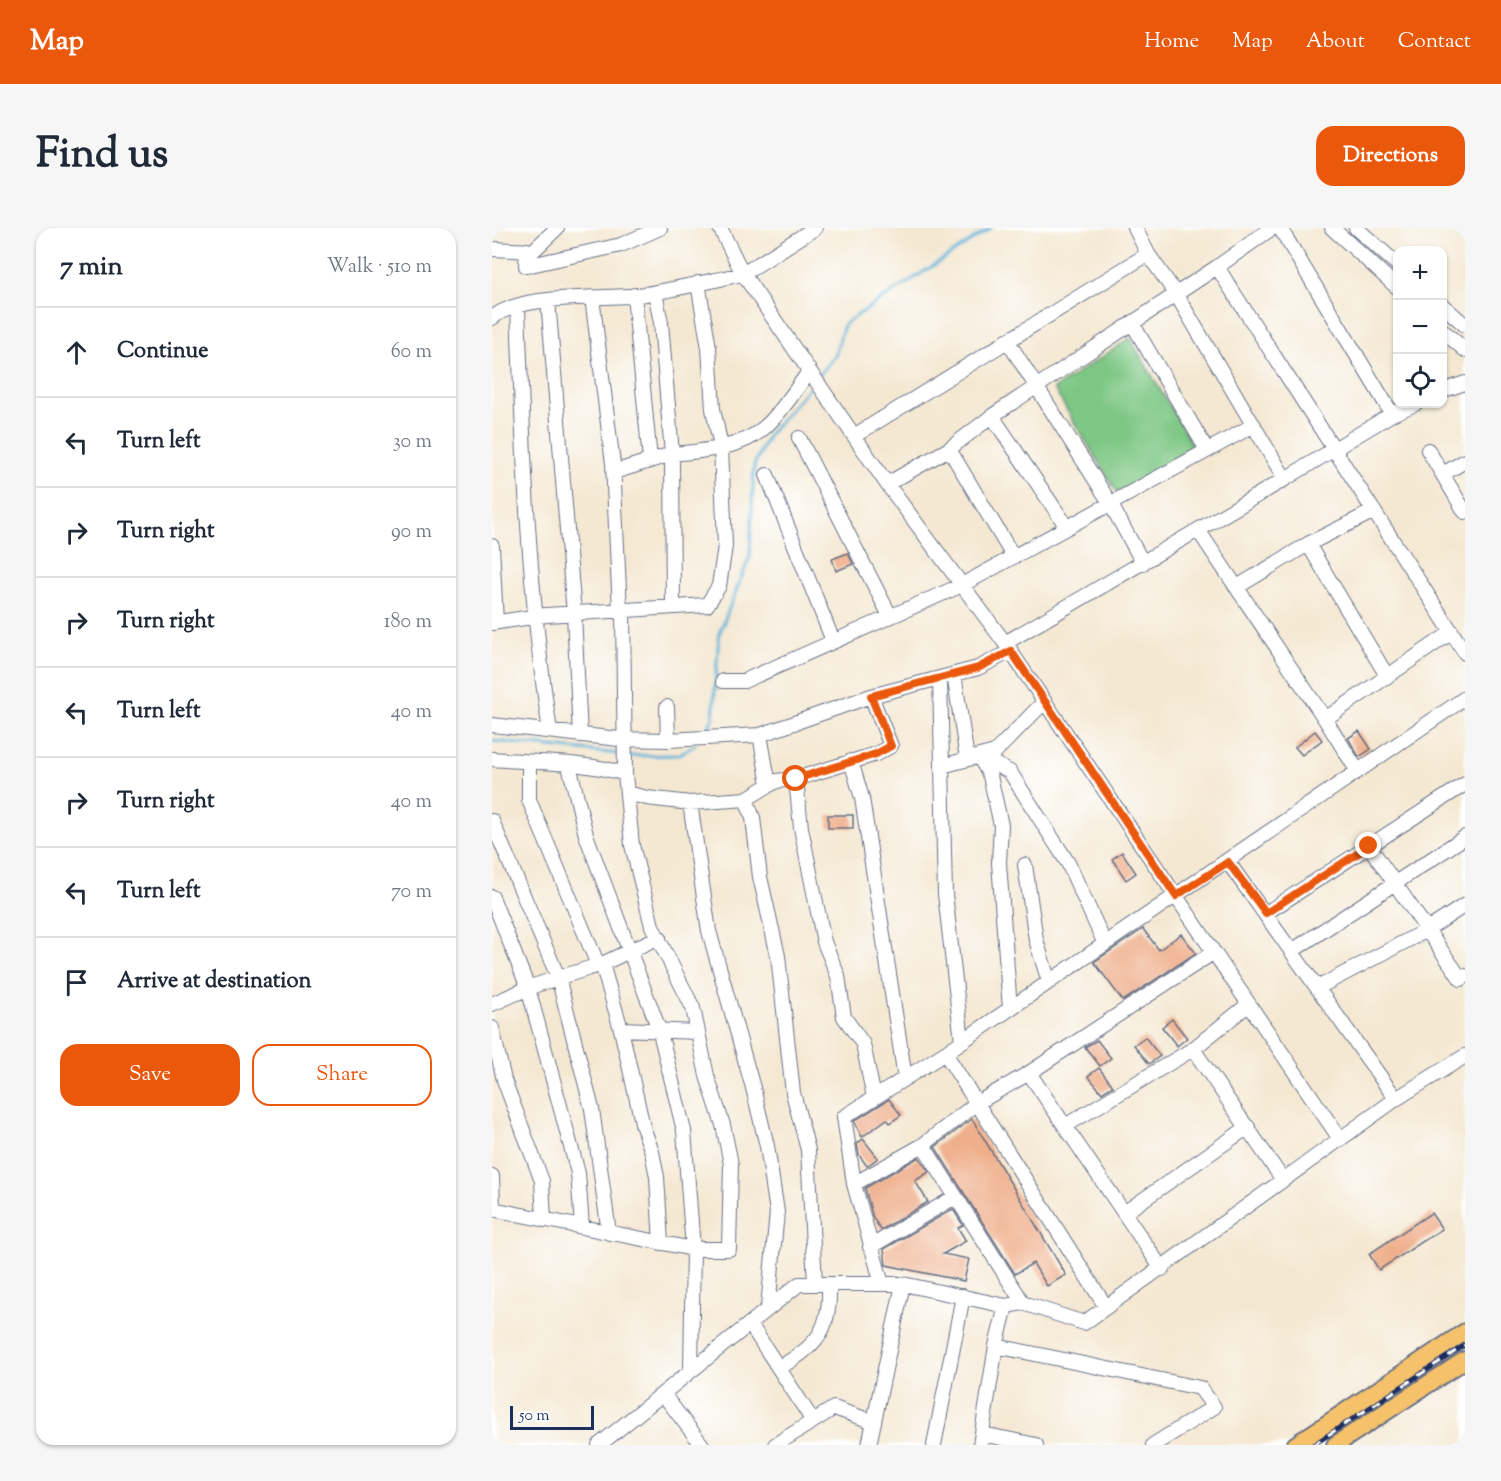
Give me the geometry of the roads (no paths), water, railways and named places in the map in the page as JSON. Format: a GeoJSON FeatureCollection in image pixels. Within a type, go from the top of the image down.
{"type":"FeatureCollection","features":[{"type":"Feature","properties":{"kind":"main road"},"geometry":{"type":"LineString","coordinates":[[1296,1445],[1465,1332]]}},
{"type":"Feature","properties":{"kind":"main road"},"geometry":{"type":"LineString","coordinates":[[1307,1445],[1465,1340]]}},
{"type":"Feature","properties":{"kind":"main road"},"geometry":{"type":"LineString","coordinates":[[1335,1445],[1465,1360]]}},
{"type":"Feature","properties":{"kind":"main road"},"geometry":{"type":"LineString","coordinates":[[1354,1445],[1465,1371]]}},
{"type":"Feature","properties":{"kind":"street"},"geometry":{"type":"LineString","coordinates":[[492,249],[533,250],[557,228]]}},
{"type":"Feature","properties":{"kind":"street"},"geometry":{"type":"LineString","coordinates":[[527,250],[526,266],[621,245],[660,228]]}},
{"type":"Feature","properties":{"kind":"street"},"geometry":{"type":"LineString","coordinates":[[720,228],[743,274],[813,378],[1008,647],[1340,1139]]}},
{"type":"Feature","properties":{"kind":"street"},"geometry":{"type":"LineString","coordinates":[[1135,228],[1148,254],[1176,294],[1285,479]]}},
{"type":"Feature","properties":{"kind":"street"},"geometry":{"type":"LineString","coordinates":[[888,484],[949,448],[992,416],[1272,228]]}},
{"type":"Feature","properties":{"kind":"street"},"geometry":{"type":"LineString","coordinates":[[1280,228],[1392,414]]}},
{"type":"Feature","properties":{"kind":"street"},"geometry":{"type":"LineString","coordinates":[[1332,228],[1393,283]]}},
{"type":"Feature","properties":{"kind":"street"},"geometry":{"type":"LineString","coordinates":[[1356,228],[1393,261]]}},
{"type":"Feature","properties":{"kind":"street"},"geometry":{"type":"LineString","coordinates":[[492,318],[501,311],[548,300],[634,295],[743,274],[810,229]]}},
{"type":"Feature","properties":{"kind":"street"},"geometry":{"type":"LineString","coordinates":[[854,436],[1148,254]]}},
{"type":"Feature","properties":{"kind":"street"},"geometry":{"type":"LineString","coordinates":[[1217,267],[1465,653]]}},
{"type":"Feature","properties":{"kind":"street"},"geometry":{"type":"LineString","coordinates":[[492,546],[494,622],[707,605],[719,586],[725,546],[721,447],[713,409],[709,348],[698,283]]}},
{"type":"Feature","properties":{"kind":"street"},"geometry":{"type":"LineString","coordinates":[[655,292],[661,323],[672,454],[673,608]]}},
{"type":"Feature","properties":{"kind":"street"},"geometry":{"type":"LineString","coordinates":[[634,295],[650,460]]}},
{"type":"Feature","properties":{"kind":"street"},"geometry":{"type":"LineString","coordinates":[[492,1176],[492,1209],[693,1250],[729,1249],[732,1215],[731,1164],[693,1008],[652,926],[632,845],[626,774],[614,472],[592,297]]}},
{"type":"Feature","properties":{"kind":"street"},"geometry":{"type":"LineString","coordinates":[[548,300],[574,614],[580,735]]}},
{"type":"Feature","properties":{"kind":"street"},"geometry":{"type":"LineString","coordinates":[[518,307],[523,443],[536,617],[550,731]]}},
{"type":"Feature","properties":{"kind":"street"},"geometry":{"type":"LineString","coordinates":[[1447,309],[1465,325]]}},
{"type":"Feature","properties":{"kind":"street"},"geometry":{"type":"LineString","coordinates":[[1132,323],[1207,450]]}},
{"type":"Feature","properties":{"kind":"street"},"geometry":{"type":"LineString","coordinates":[[1447,334],[1465,350]]}},
{"type":"Feature","properties":{"kind":"street"},"geometry":{"type":"LineString","coordinates":[[1007,340],[1110,503],[1143,563]]}},
{"type":"Feature","properties":{"kind":"street"},"geometry":{"type":"LineString","coordinates":[[614,472],[672,454],[721,447],[740,441],[764,428],[813,378]]}},
{"type":"Feature","properties":{"kind":"street"},"geometry":{"type":"LineString","coordinates":[[1447,390],[1465,383]]}},
{"type":"Feature","properties":{"kind":"street"},"geometry":{"type":"LineString","coordinates":[[492,725],[626,739],[668,740],[760,735],[871,696],[978,668],[1143,563],[1392,414],[1406,408]]}},
{"type":"Feature","properties":{"kind":"street"},"geometry":{"type":"LineString","coordinates":[[992,416],[1067,526]]}},
{"type":"Feature","properties":{"kind":"street"},"geometry":{"type":"LineString","coordinates":[[723,681],[744,681],[962,585],[1254,425]]}},
{"type":"Feature","properties":{"kind":"street"},"geometry":{"type":"LineString","coordinates":[[799,438],[890,616]]}},
{"type":"Feature","properties":{"kind":"street"},"geometry":{"type":"LineString","coordinates":[[949,448],[1013,556]]}},
{"type":"Feature","properties":{"kind":"street"},"geometry":{"type":"LineString","coordinates":[[1428,450],[1465,512]]}},
{"type":"Feature","properties":{"kind":"street"},"geometry":{"type":"LineString","coordinates":[[1443,474],[1465,461]]}},
{"type":"Feature","properties":{"kind":"street"},"geometry":{"type":"LineString","coordinates":[[767,476],[833,641]]}},
{"type":"Feature","properties":{"kind":"street"},"geometry":{"type":"LineString","coordinates":[[1237,587],[1308,544],[1374,512]]}},
{"type":"Feature","properties":{"kind":"street"},"geometry":{"type":"LineString","coordinates":[[1198,530],[1357,770]]}},
{"type":"Feature","properties":{"kind":"street"},"geometry":{"type":"LineString","coordinates":[[1308,544],[1387,676]]}},
{"type":"Feature","properties":{"kind":"street"},"geometry":{"type":"LineString","coordinates":[[1325,719],[1452,632]]}},
{"type":"Feature","properties":{"kind":"street"},"geometry":{"type":"LineString","coordinates":[[954,674],[973,758],[990,776],[1001,825],[1000,875],[1010,1009]]}},
{"type":"Feature","properties":{"kind":"street"},"geometry":{"type":"LineString","coordinates":[[940,678],[947,930],[962,1041]]}},
{"type":"Feature","properties":{"kind":"street"},"geometry":{"type":"LineString","coordinates":[[627,793],[647,798],[690,803],[746,799],[776,781],[796,779],[891,746],[871,696]]}},
{"type":"Feature","properties":{"kind":"street"},"geometry":{"type":"LineString","coordinates":[[882,1284],[854,1184],[844,1117],[945,1053],[1228,862],[1357,770],[1465,698]]}},
{"type":"Feature","properties":{"kind":"street"},"geometry":{"type":"LineString","coordinates":[[942,766],[995,752],[1044,702]]}},
{"type":"Feature","properties":{"kind":"street"},"geometry":{"type":"LineString","coordinates":[[667,707],[668,740]]}},
{"type":"Feature","properties":{"kind":"street"},"geometry":{"type":"LineString","coordinates":[[760,735],[769,785]]}},
{"type":"Feature","properties":{"kind":"street"},"geometry":{"type":"LineString","coordinates":[[973,758],[1010,771],[1068,863],[1105,944]]}},
{"type":"Feature","properties":{"kind":"street"},"geometry":{"type":"LineString","coordinates":[[492,759],[607,768],[626,774]]}},
{"type":"Feature","properties":{"kind":"street"},"geometry":{"type":"LineString","coordinates":[[851,761],[862,798],[905,1078]]}},
{"type":"Feature","properties":{"kind":"street"},"geometry":{"type":"LineString","coordinates":[[529,762],[529,800],[600,965],[621,1029],[657,1177],[661,1243]]}},
{"type":"Feature","properties":{"kind":"street"},"geometry":{"type":"LineString","coordinates":[[568,765],[586,835],[660,1032],[684,1131],[693,1250],[691,1371]]}},
{"type":"Feature","properties":{"kind":"street"},"geometry":{"type":"LineString","coordinates":[[796,779],[801,828],[824,942],[838,976],[844,1017],[863,1044],[874,1098]]}},
{"type":"Feature","properties":{"kind":"street"},"geometry":{"type":"LineString","coordinates":[[1266,913],[1465,784]]}},
{"type":"Feature","properties":{"kind":"street"},"geometry":{"type":"LineString","coordinates":[[746,799],[753,818],[760,877],[778,956],[793,1093],[808,1150],[822,1284],[830,1304],[827,1320],[818,1341],[779,1368]]}},
{"type":"Feature","properties":{"kind":"street"},"geometry":{"type":"LineString","coordinates":[[690,803],[709,931],[767,1146],[777,1212],[768,1308]]}},
{"type":"Feature","properties":{"kind":"street"},"geometry":{"type":"LineString","coordinates":[[492,821],[558,977],[592,1109],[609,1233]]}},
{"type":"Feature","properties":{"kind":"street"},"geometry":{"type":"LineString","coordinates":[[1292,951],[1465,837]]}},
{"type":"Feature","properties":{"kind":"street"},"geometry":{"type":"LineString","coordinates":[[1369,846],[1464,980]]}},
{"type":"Feature","properties":{"kind":"street"},"geometry":{"type":"LineString","coordinates":[[1228,862],[1396,1099]]}},
{"type":"Feature","properties":{"kind":"street"},"geometry":{"type":"LineString","coordinates":[[1025,865],[1036,940],[1049,982]]}},
{"type":"Feature","properties":{"kind":"street"},"geometry":{"type":"LineString","coordinates":[[492,897],[528,988],[578,1173],[582,1227]]}},
{"type":"Feature","properties":{"kind":"street"},"geometry":{"type":"LineString","coordinates":[[1317,988],[1427,930],[1465,905]]}},
{"type":"Feature","properties":{"kind":"street"},"geometry":{"type":"LineString","coordinates":[[492,1004],[558,977],[600,965],[659,938]]}},
{"type":"Feature","properties":{"kind":"street"},"geometry":{"type":"LineString","coordinates":[[854,1184],[923,1145],[977,1103],[1029,1073],[1214,952]]}},
{"type":"Feature","properties":{"kind":"street"},"geometry":{"type":"LineString","coordinates":[[1065,1126],[1193,1049],[1249,1004]]}},
{"type":"Feature","properties":{"kind":"street"},"geometry":{"type":"LineString","coordinates":[[492,1028],[504,1080],[542,1181],[544,1220]]}},
{"type":"Feature","properties":{"kind":"street"},"geometry":{"type":"LineString","coordinates":[[621,1029],[698,1032]]}},
{"type":"Feature","properties":{"kind":"street"},"geometry":{"type":"LineString","coordinates":[[1193,1049],[1283,1180]]}},
{"type":"Feature","properties":{"kind":"street"},"geometry":{"type":"LineString","coordinates":[[945,1053],[1106,1307]]}},
{"type":"Feature","properties":{"kind":"street"},"geometry":{"type":"LineString","coordinates":[[599,1445],[799,1284],[903,1284],[1006,1306],[1023,1303],[1084,1323],[1396,1099],[1465,1056]]}},
{"type":"Feature","properties":{"kind":"street"},"geometry":{"type":"LineString","coordinates":[[1029,1073],[1162,1269]]}},
{"type":"Feature","properties":{"kind":"street"},"geometry":{"type":"LineString","coordinates":[[1124,1213],[1248,1127]]}},
{"type":"Feature","properties":{"kind":"street"},"geometry":{"type":"LineString","coordinates":[[923,1145],[1023,1303]]}},
{"type":"Feature","properties":{"kind":"street"},"geometry":{"type":"LineString","coordinates":[[870,1247],[955,1197]]}},
{"type":"Feature","properties":{"kind":"street"},"geometry":{"type":"LineString","coordinates":[[869,1445],[903,1284]]}},
{"type":"Feature","properties":{"kind":"street"},"geometry":{"type":"LineString","coordinates":[[934,1445],[963,1296]]}},
{"type":"Feature","properties":{"kind":"street"},"geometry":{"type":"LineString","coordinates":[[1006,1306],[996,1346],[981,1439],[1036,1445]]}},
{"type":"Feature","properties":{"kind":"street"},"geometry":{"type":"LineString","coordinates":[[750,1324],[813,1421]]}},
{"type":"Feature","properties":{"kind":"street"},"geometry":{"type":"LineString","coordinates":[[996,1346],[1200,1388],[1214,1407],[1153,1445]]}},
{"type":"Feature","properties":{"kind":"street"},"geometry":{"type":"LineString","coordinates":[[663,1394],[702,1445]]}},
{"type":"Feature","properties":{"kind":"street"},"geometry":{"type":"LineString","coordinates":[[775,1445],[834,1408],[874,1422]]}},
{"type":"Feature","properties":{"kind":"waterway"},"geometry":{"type":"LineString","coordinates":[[818,376],[835,356],[844,324],[991,228]]}},
{"type":"Feature","properties":{"kind":"waterway"},"geometry":{"type":"LineString","coordinates":[[705,733],[713,718],[719,634],[750,556],[754,465],[769,434],[812,384]]}},
{"type":"Feature","properties":{"kind":"waterway"},"geometry":{"type":"LineString","coordinates":[[492,741],[620,754]]}},
{"type":"Feature","properties":{"kind":"waterway"},"geometry":{"type":"LineString","coordinates":[[629,756],[678,755],[695,745]]}},
{"type":"Feature","properties":{"kind":"railway"},"geometry":{"type":"LineString","coordinates":[[1313,1445],[1465,1345]]}}]}
